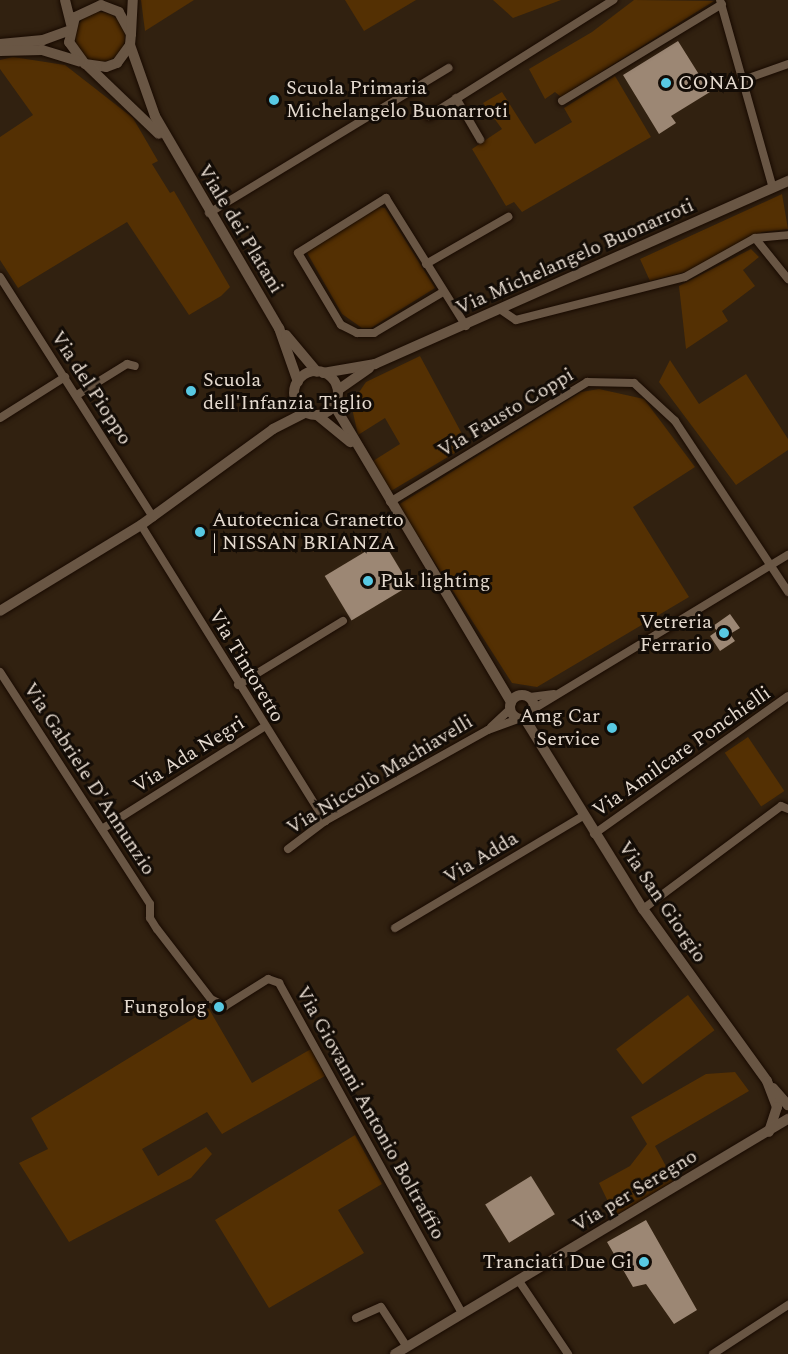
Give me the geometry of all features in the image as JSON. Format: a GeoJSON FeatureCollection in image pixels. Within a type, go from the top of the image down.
{"type":"FeatureCollection","features":[{"type":"Feature","properties":{"kind":"street"},"geometry":{"type":"LineString","coordinates":[[65,0],[71,50],[83,63]]}},
{"type":"Feature","properties":{"kind":"street"},"geometry":{"type":"LineString","coordinates":[[0,51],[42,50],[83,63],[106,67],[117,63],[131,39],[133,0]]}},
{"type":"Feature","properties":{"kind":"street"},"geometry":{"type":"LineString","coordinates":[[429,116],[613,0]]}},
{"type":"Feature","properties":{"kind":"street"},"geometry":{"type":"LineString","coordinates":[[562,101],[721,2],[773,188]]}},
{"type":"Feature","properties":{"kind":"street"},"geometry":{"type":"LineString","coordinates":[[0,44],[43,40],[70,27],[86,8],[103,3],[119,12],[131,39]]}},
{"type":"Feature","properties":{"kind":"street","name":"Viale dei Platani"},"geometry":{"type":"LineString","coordinates":[[131,39],[144,91],[171,148],[279,328],[320,372]]}},
{"type":"Feature","properties":{"kind":"street","name":"Viale dei Platani"},"geometry":{"type":"LineString","coordinates":[[83,63],[142,114],[171,148]]}},
{"type":"Feature","properties":{"kind":"street"},"geometry":{"type":"LineString","coordinates":[[743,80],[788,64]]}},
{"type":"Feature","properties":{"kind":"street"},"geometry":{"type":"LineString","coordinates":[[209,213],[448,68]]}},
{"type":"Feature","properties":{"kind":"street"},"geometry":{"type":"LineString","coordinates":[[456,98],[480,139]]}},
{"type":"Feature","properties":{"kind":"street","name":"Via Michelangelo Buonarroti"},"geometry":{"type":"LineString","coordinates":[[338,390],[375,364],[466,326],[788,181]]}},
{"type":"Feature","properties":{"kind":"street"},"geometry":{"type":"LineString","coordinates":[[443,292],[374,333],[357,333],[341,324],[298,253],[386,198],[466,326]]}},
{"type":"Feature","properties":{"kind":"street"},"geometry":{"type":"LineString","coordinates":[[426,264],[508,217]]}},
{"type":"Feature","properties":{"kind":"street"},"geometry":{"type":"LineString","coordinates":[[501,310],[516,320],[685,277],[755,238],[788,235]]}},
{"type":"Feature","properties":{"kind":"street"},"geometry":{"type":"LineString","coordinates":[[755,238],[788,279]]}},
{"type":"Feature","properties":{"kind":"street","name":"Via del Pioppo"},"geometry":{"type":"LineString","coordinates":[[0,277],[153,517]]}},
{"type":"Feature","properties":{"kind":"street","name":"Viale dei Platani"},"geometry":{"type":"LineString","coordinates":[[279,328],[298,382]]}},
{"type":"Feature","properties":{"kind":"street"},"geometry":{"type":"LineString","coordinates":[[77,395],[127,364],[135,366]]}},
{"type":"Feature","properties":{"kind":"street","name":"Via Michelangelo Buonarroti"},"geometry":{"type":"LineString","coordinates":[[320,372],[375,364]]}},
{"type":"Feature","properties":{"kind":"street"},"geometry":{"type":"LineString","coordinates":[[273,429],[290,410],[294,393],[298,382],[320,372],[338,390],[334,405],[317,415],[306,412],[294,393]]}},
{"type":"Feature","properties":{"kind":"street"},"geometry":{"type":"LineString","coordinates":[[0,418],[65,377]]}},
{"type":"Feature","properties":{"kind":"street","name":"Via Fausto Coppi"},"geometry":{"type":"LineString","coordinates":[[390,502],[587,382],[634,382],[675,421],[788,592]]}},
{"type":"Feature","properties":{"kind":"street","name":"Via San Giorgio"},"geometry":{"type":"LineString","coordinates":[[334,405],[358,452],[513,702],[528,712],[535,738],[594,834],[643,909],[767,1081],[784,1112]]}},
{"type":"Feature","properties":{"kind":"street"},"geometry":{"type":"LineString","coordinates":[[0,611],[141,525],[273,429],[306,412]]}},
{"type":"Feature","properties":{"kind":"street","name":"Via San Giorgio"},"geometry":{"type":"LineString","coordinates":[[317,415],[338,429],[358,452]]}},
{"type":"Feature","properties":{"kind":"street","name":"Via Tintoretto"},"geometry":{"type":"LineString","coordinates":[[141,525],[264,727],[325,822]]}},
{"type":"Feature","properties":{"kind":"street","name":"Via Niccolò Machiavelli"},"geometry":{"type":"LineString","coordinates":[[288,849],[325,822],[488,730],[528,712],[788,555]]}},
{"type":"Feature","properties":{"kind":"street"},"geometry":{"type":"LineString","coordinates":[[238,685],[343,621]]}},
{"type":"Feature","properties":{"kind":"street","name":"Via Gabriele D'Annunzio"},"geometry":{"type":"LineString","coordinates":[[0,672],[150,904],[150,918],[157,929],[211,999],[225,1006]]}},
{"type":"Feature","properties":{"kind":"street","name":"Via Amilcare Ponchielli"},"geometry":{"type":"LineString","coordinates":[[594,834],[788,696]]}},
{"type":"Feature","properties":{"kind":"street"},"geometry":{"type":"LineString","coordinates":[[513,702],[528,712]]}},
{"type":"Feature","properties":{"kind":"street","name":"Via Niccolò Machiavelli"},"geometry":{"type":"LineString","coordinates":[[488,730],[513,702]]}},
{"type":"Feature","properties":{"kind":"street","name":"Via Ada Negri"},"geometry":{"type":"LineString","coordinates":[[102,829],[264,727]]}},
{"type":"Feature","properties":{"kind":"street"},"geometry":{"type":"LineString","coordinates":[[643,909],[785,808]]}},
{"type":"Feature","properties":{"kind":"street","name":"Via Adda"},"geometry":{"type":"LineString","coordinates":[[395,928],[583,816]]}},
{"type":"Feature","properties":{"kind":"street","name":"Via Giovanni Antonio Boltraffio"},"geometry":{"type":"LineString","coordinates":[[225,1006],[268,979],[279,983],[462,1313]]}},
{"type":"Feature","properties":{"kind":"street","name":"Via per Seregno"},"geometry":{"type":"LineString","coordinates":[[395,1354],[769,1132],[784,1112]]}},
{"type":"Feature","properties":{"kind":"street"},"geometry":{"type":"LineString","coordinates":[[519,1281],[567,1354]]}},
{"type":"Feature","properties":{"kind":"street"},"geometry":{"type":"LineString","coordinates":[[713,1354],[788,1305]]}},
{"type":"Feature","properties":{"kind":"street"},"geometry":{"type":"LineString","coordinates":[[356,1318],[381,1307],[407,1347]]}},
{"type":"Feature","properties":{"kind":"shaded area"},"geometry":{"type":"Polygon","coordinates":[[[141,0],[194,0],[145,31],[141,0]]]}},
{"type":"Feature","properties":{"kind":"shaded area"},"geometry":{"type":"Polygon","coordinates":[[[345,0],[416,0],[364,31],[345,0]]]}},
{"type":"Feature","properties":{"kind":"shaded area"},"geometry":{"type":"Polygon","coordinates":[[[493,0],[561,0],[513,18],[493,0]]]}},
{"type":"Feature","properties":{"kind":"shaded area"},"geometry":{"type":"Polygon","coordinates":[[[634,0],[714,1],[561,97],[555,92],[545,99],[529,69],[592,32],[634,0]]]}},
{"type":"Feature","properties":{"kind":"shaded area"},"geometry":{"type":"Polygon","coordinates":[[[100,12],[118,19],[125,37],[118,55],[100,62],[82,55],[75,37],[82,19],[100,12]]]}},
{"type":"Feature","properties":{"kind":"shaded area"},"geometry":{"type":"Polygon","coordinates":[[[13,57],[65,65],[133,118],[158,161],[152,164],[170,193],[174,191],[230,287],[221,296],[189,315],[127,222],[18,288],[0,260],[0,137],[33,115],[0,69],[0,60],[13,57]]]}},
{"type":"Feature","properties":{"kind":"shaded area"},"geometry":{"type":"Polygon","coordinates":[[[615,76],[651,137],[522,212],[514,202],[506,206],[472,149],[502,129],[483,103],[502,92],[535,144],[572,122],[564,108],[615,76]]]}},
{"type":"Feature","properties":{"kind":"shaded area"},"geometry":{"type":"Polygon","coordinates":[[[782,194],[788,229],[762,232],[689,271],[650,281],[640,259],[782,194]]]}},
{"type":"Feature","properties":{"kind":"shaded area"},"geometry":{"type":"Polygon","coordinates":[[[379,207],[385,208],[435,288],[371,328],[362,328],[342,314],[306,251],[379,207]]]}},
{"type":"Feature","properties":{"kind":"shaded area"},"geometry":{"type":"Polygon","coordinates":[[[751,249],[759,257],[743,270],[755,286],[722,311],[728,321],[686,349],[679,286],[751,249]]]}},
{"type":"Feature","properties":{"kind":"shaded area"},"geometry":{"type":"Polygon","coordinates":[[[420,356],[468,445],[391,491],[373,461],[400,444],[385,418],[358,435],[351,404],[366,382],[420,356]]]}},
{"type":"Feature","properties":{"kind":"shaded area"},"geometry":{"type":"Polygon","coordinates":[[[670,360],[699,404],[746,374],[788,439],[788,450],[736,485],[659,382],[670,360]]]}},
{"type":"Feature","properties":{"kind":"shaded area"},"geometry":{"type":"Polygon","coordinates":[[[599,389],[644,399],[695,467],[633,507],[689,597],[537,687],[512,683],[398,505],[581,392],[599,389]]]}},
{"type":"Feature","properties":{"kind":"shaded area"},"geometry":{"type":"Polygon","coordinates":[[[748,737],[784,791],[761,807],[725,753],[748,737]]]}},
{"type":"Feature","properties":{"kind":"shaded area"},"geometry":{"type":"Polygon","coordinates":[[[688,995],[714,1030],[643,1084],[616,1049],[688,995]]]}},
{"type":"Feature","properties":{"kind":"shaded area"},"geometry":{"type":"Polygon","coordinates":[[[209,1009],[252,1083],[311,1049],[325,1076],[222,1134],[207,1112],[142,1149],[158,1176],[206,1147],[212,1154],[191,1178],[69,1242],[19,1163],[48,1149],[31,1118],[209,1009]]]}},
{"type":"Feature","properties":{"kind":"shaded area"},"geometry":{"type":"Polygon","coordinates":[[[735,1072],[749,1091],[655,1146],[674,1181],[615,1216],[599,1183],[630,1166],[647,1144],[631,1117],[706,1074],[735,1072]]]}},
{"type":"Feature","properties":{"kind":"shaded area"},"geometry":{"type":"Polygon","coordinates":[[[355,1135],[382,1184],[338,1210],[364,1253],[269,1308],[215,1220],[355,1135]]]}},
{"type":"Feature","properties":{"kind":"building","name":"CONAD"},"geometry":{"type":"Polygon","coordinates":[[[678,41],[710,92],[671,116],[676,123],[659,134],[623,75],[678,41]]]}},
{"type":"Feature","properties":{"kind":"building","name":"Puk lighting"},"geometry":{"type":"Polygon","coordinates":[[[383,541],[410,586],[351,621],[325,576],[383,541]]]}},
{"type":"Feature","properties":{"kind":"building","name":"Vetreria Ferrario"},"geometry":{"type":"Polygon","coordinates":[[[730,614],[740,628],[730,634],[735,641],[720,651],[710,636],[717,631],[713,626],[730,614]]]}},
{"type":"Feature","properties":{"kind":"building"},"geometry":{"type":"Polygon","coordinates":[[[531,1176],[555,1214],[509,1243],[485,1205],[531,1176]]]}},
{"type":"Feature","properties":{"kind":"building","name":"Tranciati Due Gi"},"geometry":{"type":"Polygon","coordinates":[[[646,1220],[697,1310],[674,1324],[646,1284],[633,1287],[607,1242],[646,1220]]]}},
{"type":"Feature","properties":{"kind":"place","name":"CONAD"},"geometry":{"type":"Point","coordinates":[666,83]}},
{"type":"Feature","properties":{"kind":"place","name":"Scuola Primaria Michelangelo Buonarroti"},"geometry":{"type":"Point","coordinates":[274,100]}},
{"type":"Feature","properties":{"kind":"place","name":"Scuola dell'Infanzia Tiglio"},"geometry":{"type":"Point","coordinates":[191,391]}},
{"type":"Feature","properties":{"kind":"place","name":"Autotecnica Granetto | NISSAN BRIANZA"},"geometry":{"type":"Point","coordinates":[200,532]}},
{"type":"Feature","properties":{"kind":"place","name":"Puk lighting"},"geometry":{"type":"Point","coordinates":[368,581]}},
{"type":"Feature","properties":{"kind":"place","name":"Vetreria Ferrario"},"geometry":{"type":"Point","coordinates":[724,633]}},
{"type":"Feature","properties":{"kind":"place","name":"Amg Car Service"},"geometry":{"type":"Point","coordinates":[612,728]}},
{"type":"Feature","properties":{"kind":"place","name":"Fungolog"},"geometry":{"type":"Point","coordinates":[219,1007]}},
{"type":"Feature","properties":{"kind":"place","name":"Tranciati Due Gi"},"geometry":{"type":"Point","coordinates":[644,1262]}}]}
